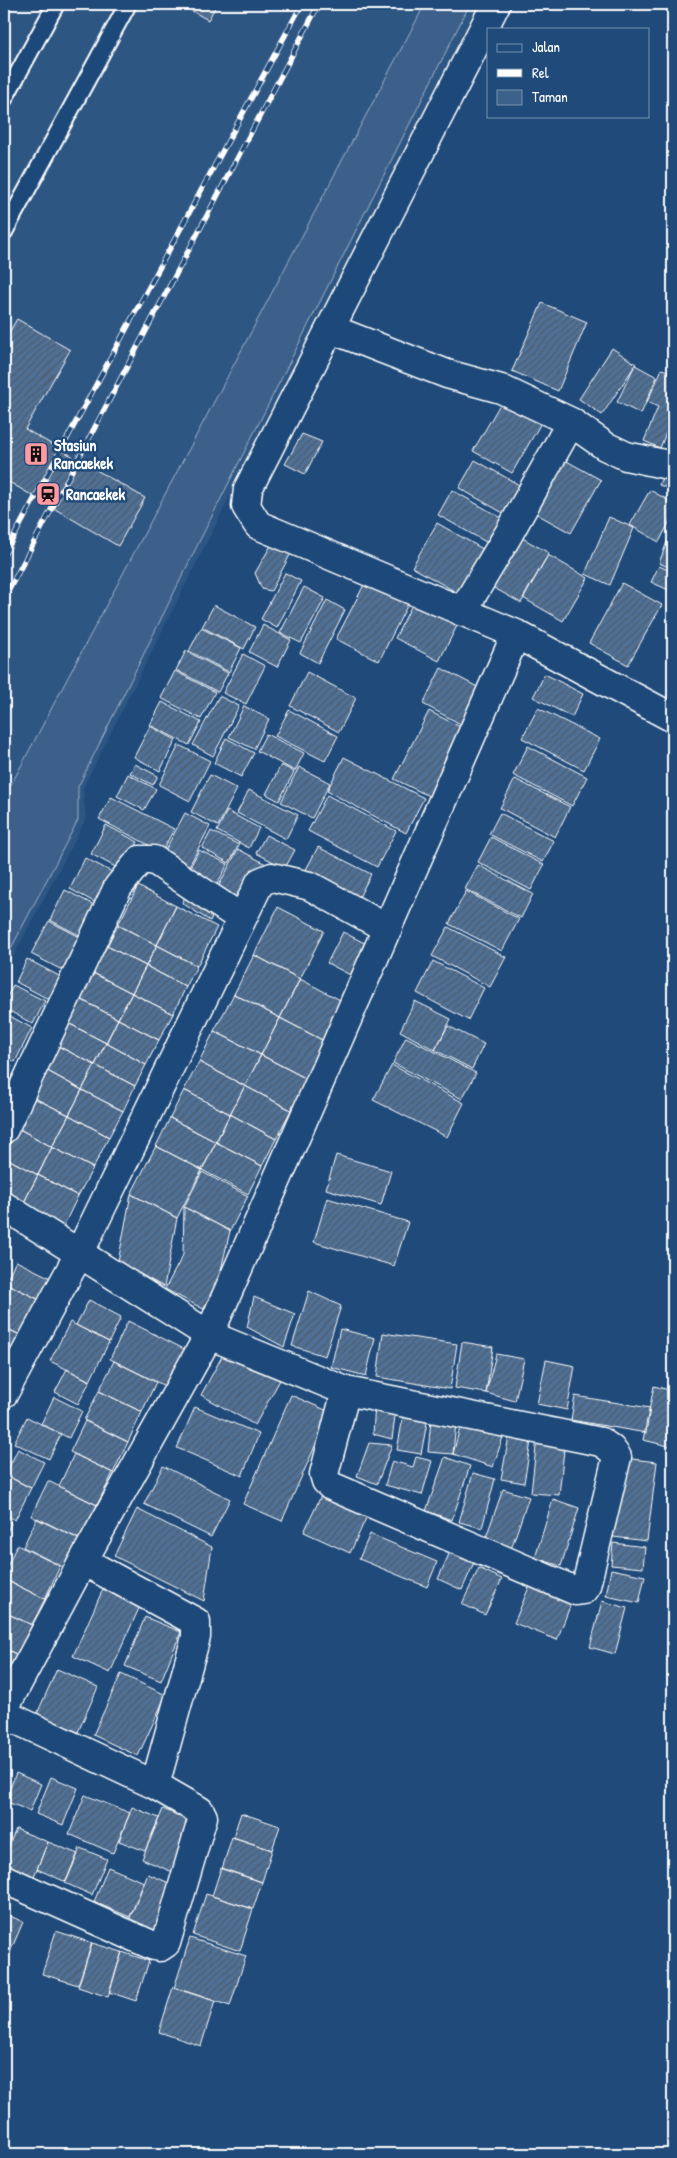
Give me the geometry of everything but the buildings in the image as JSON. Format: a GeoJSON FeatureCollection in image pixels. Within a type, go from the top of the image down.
{"type":"FeatureCollection","features":[{"type":"Feature","properties":{"kind":"street"},"geometry":{"type":"LineString","coordinates":[[496,4],[248,489],[246,506],[258,525],[516,634],[673,718]]}},
{"type":"Feature","properties":{"kind":"street"},"geometry":{"type":"LineString","coordinates":[[331,329],[447,374],[501,389],[571,422],[606,446],[626,456],[673,466]]}},
{"type":"Feature","properties":{"kind":"street"},"geometry":{"type":"LineString","coordinates":[[462,612],[508,535],[571,422]]}},
{"type":"Feature","properties":{"kind":"street"},"geometry":{"type":"LineString","coordinates":[[4,1709],[83,1561],[209,1334],[516,634]]}},
{"type":"Feature","properties":{"kind":"street"},"geometry":{"type":"LineString","coordinates":[[4,1130],[118,887],[140,860],[154,860],[241,918]]}},
{"type":"Feature","properties":{"kind":"street"},"geometry":{"type":"LineString","coordinates":[[4,1393],[79,1254],[260,882],[272,877],[310,886],[388,929]]}},
{"type":"Feature","properties":{"kind":"street"},"geometry":{"type":"LineString","coordinates":[[4,1206],[209,1334],[346,1391],[600,1442],[611,1449],[617,1457],[586,1586],[583,1590],[576,1591],[332,1486],[326,1481],[324,1474],[346,1391]]}},
{"type":"Feature","properties":{"kind":"street"},"geometry":{"type":"LineString","coordinates":[[83,1561],[196,1622],[196,1637],[156,1785]]}},
{"type":"Feature","properties":{"kind":"street"},"geometry":{"type":"LineString","coordinates":[[4,1714],[156,1785],[200,1811],[203,1817],[166,1943],[160,1947],[4,1879]]}},
{"type":"Feature","properties":{"kind":"lane"},"geometry":{"type":"LineString","coordinates":[[4,99],[56,4]]}},
{"type":"Feature","properties":{"kind":"lane"},"geometry":{"type":"LineString","coordinates":[[4,232],[128,4]]}},
{"type":"Feature","properties":{"kind":"shaded area"},"geometry":{"type":"Polygon","coordinates":[[[4,4],[478,4],[83,788],[86,819],[4,974],[4,4]]]}},
{"type":"Feature","properties":{"kind":"green space"},"geometry":{"type":"Polygon","coordinates":[[[425,4],[470,4],[78,787],[78,820],[4,962],[4,798],[425,4]]]}},
{"type":"Feature","properties":{"kind":"railway"},"geometry":{"type":"LineString","coordinates":[[4,555],[302,4]]}},
{"type":"Feature","properties":{"kind":"railway"},"geometry":{"type":"LineString","coordinates":[[4,599],[319,4]]}},
{"type":"Feature","properties":{"kind":"place","name":"Stasiun Rancaekek"},"geometry":{"type":"Point","coordinates":[36,454]}},
{"type":"Feature","properties":{"kind":"place","name":"Rancaekek"},"geometry":{"type":"Point","coordinates":[48,494]}}]}
